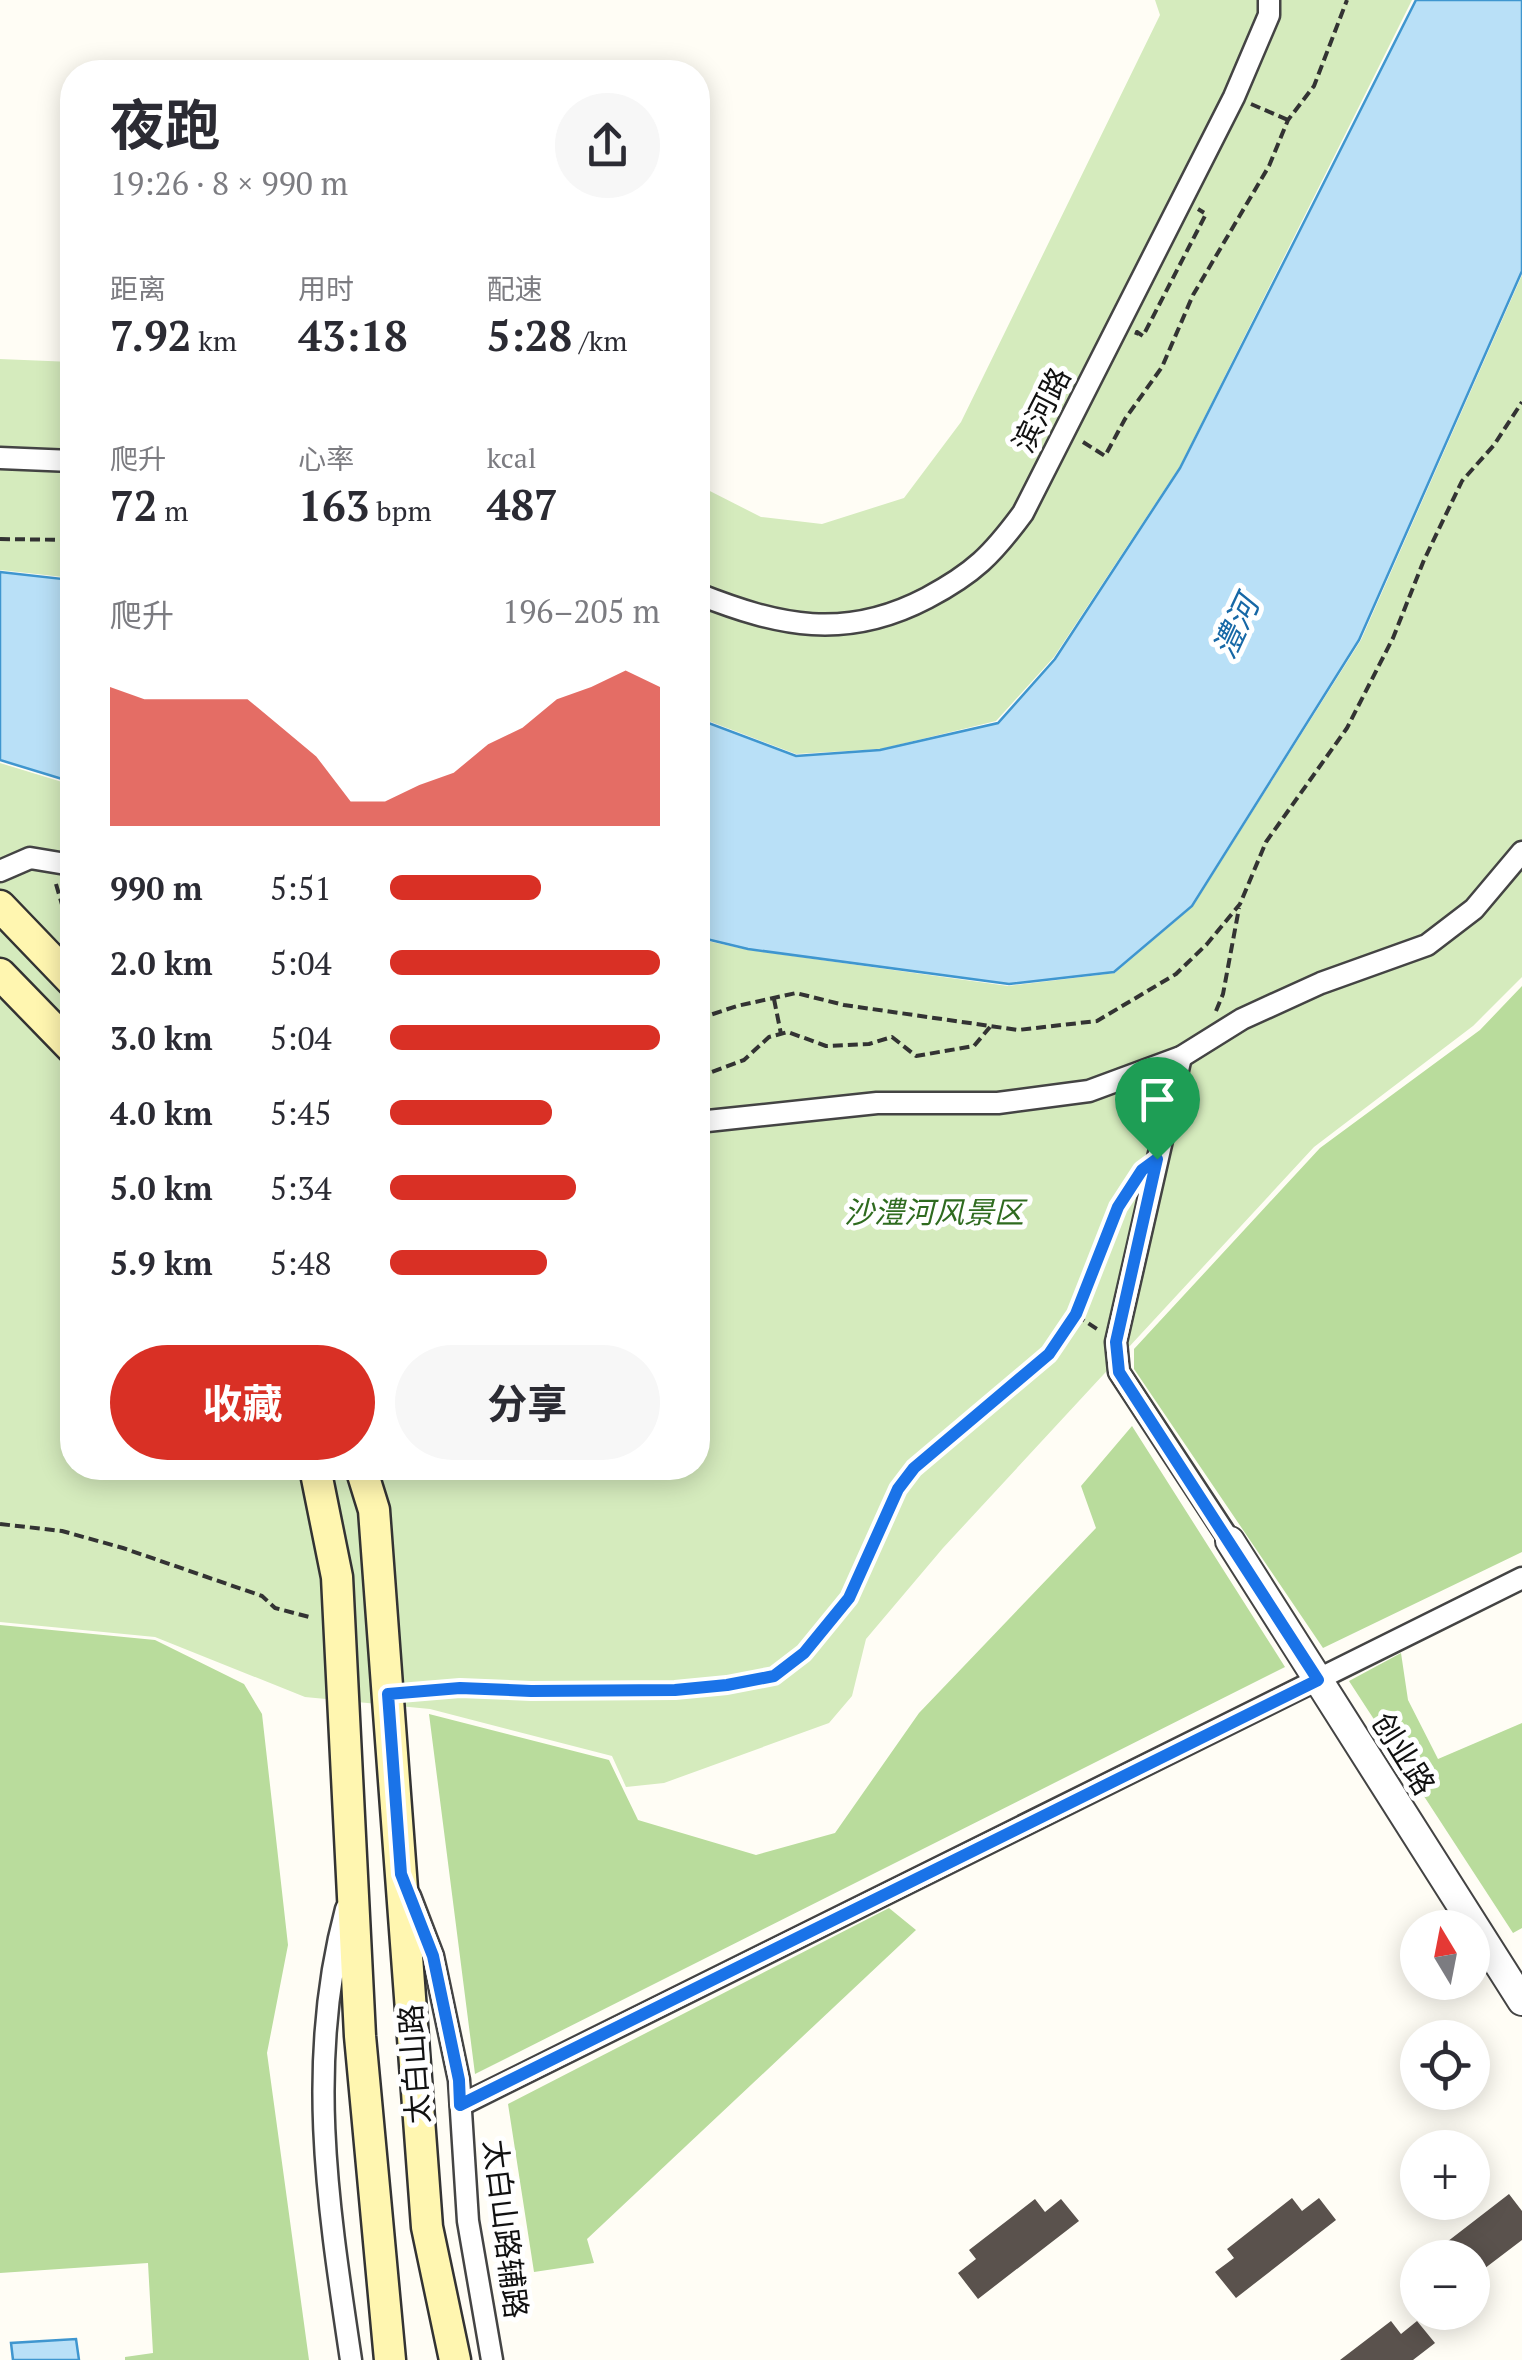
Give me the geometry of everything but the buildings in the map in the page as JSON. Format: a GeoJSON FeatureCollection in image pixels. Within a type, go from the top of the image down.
{"type":"FeatureCollection","features":[{"type":"Feature","properties":{"kind":"main road"},"geometry":{"type":"LineString","coordinates":[[0,906],[60,968]]}},
{"type":"Feature","properties":{"kind":"main road"},"geometry":{"type":"LineString","coordinates":[[0,974],[60,1036]]}},
{"type":"Feature","properties":{"kind":"main road","name":"太白山路"},"geometry":{"type":"LineString","coordinates":[[317,1480],[337,1577],[360,2036],[390,2360]]}},
{"type":"Feature","properties":{"kind":"main road","name":"太白山路"},"geometry":{"type":"LineString","coordinates":[[365,1480],[374,1510],[427,2227],[454,2360]]}},
{"type":"Feature","properties":{"kind":"street","name":"滨河路"},"geometry":{"type":"LineString","coordinates":[[710,598],[769,618],[844,626],[897,614],[962,580],[996,551],[1023,513],[1066,432],[1234,97],[1270,16],[1270,0]]}},
{"type":"Feature","properties":{"kind":"street"},"geometry":{"type":"LineString","coordinates":[[0,458],[60,460]]}},
{"type":"Feature","properties":{"kind":"street"},"geometry":{"type":"LineString","coordinates":[[710,1121],[877,1103],[998,1103],[1089,1091],[1180,1058],[1242,1019],[1320,983],[1427,945],[1474,910],[1522,852]]}},
{"type":"Feature","properties":{"kind":"street"},"geometry":{"type":"LineString","coordinates":[[0,871],[30,858],[60,863]]}},
{"type":"Feature","properties":{"kind":"street"},"geometry":{"type":"LineString","coordinates":[[1180,1058],[1116,1342],[1119,1372],[1230,1541]]}},
{"type":"Feature","properties":{"kind":"street","name":"创业路"},"geometry":{"type":"LineString","coordinates":[[1230,1541],[1522,2001]]}},
{"type":"Feature","properties":{"kind":"street"},"geometry":{"type":"LineString","coordinates":[[460,2105],[1522,1578]]}},
{"type":"Feature","properties":{"kind":"street","name":"太白山路辅路"},"geometry":{"type":"LineString","coordinates":[[401,1874],[433,1956],[459,2080],[468,2221],[492,2360]]}},
{"type":"Feature","properties":{"kind":"street"},"geometry":{"type":"LineString","coordinates":[[351,2360],[328,2207],[321,2090],[331,1966],[353,1882]]}},
{"type":"Feature","properties":{"kind":"path"},"geometry":{"type":"LineString","coordinates":[[1066,432],[1105,456],[1125,419],[1162,367],[1193,295],[1269,166],[1288,120],[1314,86],[1347,0]]}},
{"type":"Feature","properties":{"kind":"path"},"geometry":{"type":"LineString","coordinates":[[1234,97],[1288,120]]}},
{"type":"Feature","properties":{"kind":"path"},"geometry":{"type":"LineString","coordinates":[[1203,1043],[1223,994],[1240,904],[1266,842],[1347,728],[1393,638],[1424,560],[1462,481],[1494,445],[1522,402]]}},
{"type":"Feature","properties":{"kind":"path"},"geometry":{"type":"LineString","coordinates":[[0,539],[60,540]]}},
{"type":"Feature","properties":{"kind":"path"},"geometry":{"type":"LineString","coordinates":[[710,1017],[796,993],[844,1005],[1018,1030],[1097,1021],[1176,974],[1240,904]]}},
{"type":"Feature","properties":{"kind":"path"},"geometry":{"type":"LineString","coordinates":[[774,998],[781,1034]]}},
{"type":"Feature","properties":{"kind":"path"},"geometry":{"type":"LineString","coordinates":[[710,1073],[744,1060],[770,1037],[788,1032],[826,1046],[869,1044],[892,1037],[916,1056],[974,1046],[991,1027]]}},
{"type":"Feature","properties":{"kind":"path"},"geometry":{"type":"LineString","coordinates":[[388,1694],[460,1688],[675,1690],[774,1676],[804,1653],[849,1598],[898,1489],[914,1468],[1049,1354],[1076,1314],[1118,1207],[1142,1170],[1157,1159]]}},
{"type":"Feature","properties":{"kind":"path"},"geometry":{"type":"LineString","coordinates":[[1076,1314],[1116,1342]]}},
{"type":"Feature","properties":{"kind":"path"},"geometry":{"type":"LineString","coordinates":[[0,1524],[62,1531],[124,1548],[262,1596],[275,1608],[340,1626]]}},
{"type":"Feature","properties":{"kind":"green space"},"geometry":{"type":"Polygon","coordinates":[[[1155,0],[1412,0],[1180,466],[1054,657],[996,721],[881,749],[796,754],[710,722],[710,491],[761,517],[822,524],[904,498],[961,422],[1160,15],[1155,0]]]}},
{"type":"Feature","properties":{"kind":"green space","name":"沙澧河风景区"},"geometry":{"type":"Polygon","coordinates":[[[1522,275],[1522,977],[1473,1026],[1314,1147],[943,1548],[866,1639],[852,1696],[829,1723],[664,1783],[626,1787],[612,1756],[430,1709],[305,1697],[155,1637],[0,1622],[0,763],[60,781],[60,1480],[710,1480],[710,942],[1008,986],[1115,973],[1193,906],[1361,640],[1522,275]]]}},
{"type":"Feature","properties":{"kind":"green space"},"geometry":{"type":"Polygon","coordinates":[[[0,359],[60,362],[60,577],[0,570],[0,359]]]}},
{"type":"Feature","properties":{"kind":"green space"},"geometry":{"type":"Polygon","coordinates":[[[1522,986],[1522,1552],[1323,1648],[1134,1369],[1134,1349],[1320,1148],[1480,1030],[1522,986]]]}},
{"type":"Feature","properties":{"kind":"green space"},"geometry":{"type":"Polygon","coordinates":[[[1132,1426],[1285,1667],[475,2074],[429,1714],[609,1760],[638,1820],[756,1855],[835,1833],[919,1713],[1096,1528],[1081,1486],[1132,1426]]]}},
{"type":"Feature","properties":{"kind":"green space"},"geometry":{"type":"Polygon","coordinates":[[[0,1625],[155,1640],[244,1684],[262,1714],[288,1945],[267,2053],[309,2360],[125,2360],[153,2353],[148,2263],[0,2273],[0,1625]]]}},
{"type":"Feature","properties":{"kind":"green space"},"geometry":{"type":"Polygon","coordinates":[[[1401,1653],[1408,1700],[1438,1759],[1522,1723],[1522,1928],[1513,1933],[1349,1681],[1401,1653]]]}},
{"type":"Feature","properties":{"kind":"green space"},"geometry":{"type":"Polygon","coordinates":[[[889,1908],[916,1930],[587,2239],[594,2263],[534,2272],[508,2104],[889,1908]]]}},
{"type":"Feature","properties":{"kind":"water","name":"澧河"},"geometry":{"type":"Polygon","coordinates":[[[1416,0],[1522,0],[1522,271],[1359,640],[1192,906],[1114,972],[1009,984],[748,949],[710,940],[710,724],[796,756],[880,750],[998,723],[1055,659],[1180,468],[1416,0]]]}},
{"type":"Feature","properties":{"kind":"water"},"geometry":{"type":"Polygon","coordinates":[[[0,572],[60,579],[60,778],[0,760],[0,572]]]}},
{"type":"Feature","properties":{"kind":"water"},"geometry":{"type":"Polygon","coordinates":[[[76,2339],[79,2360],[13,2360],[11,2343],[76,2339]]]}},
{"type":"Feature","properties":{"kind":"route"},"geometry":{"type":"LineString","coordinates":[[1157,1159],[1116,1342],[1119,1372],[1318,1680],[460,2105],[459,2080],[433,1956],[401,1874],[388,1694],[460,1688],[675,1690],[774,1676],[804,1653],[849,1598],[898,1489],[914,1468],[1049,1354],[1076,1314],[1118,1207],[1142,1170],[1157,1159]]}}]}
